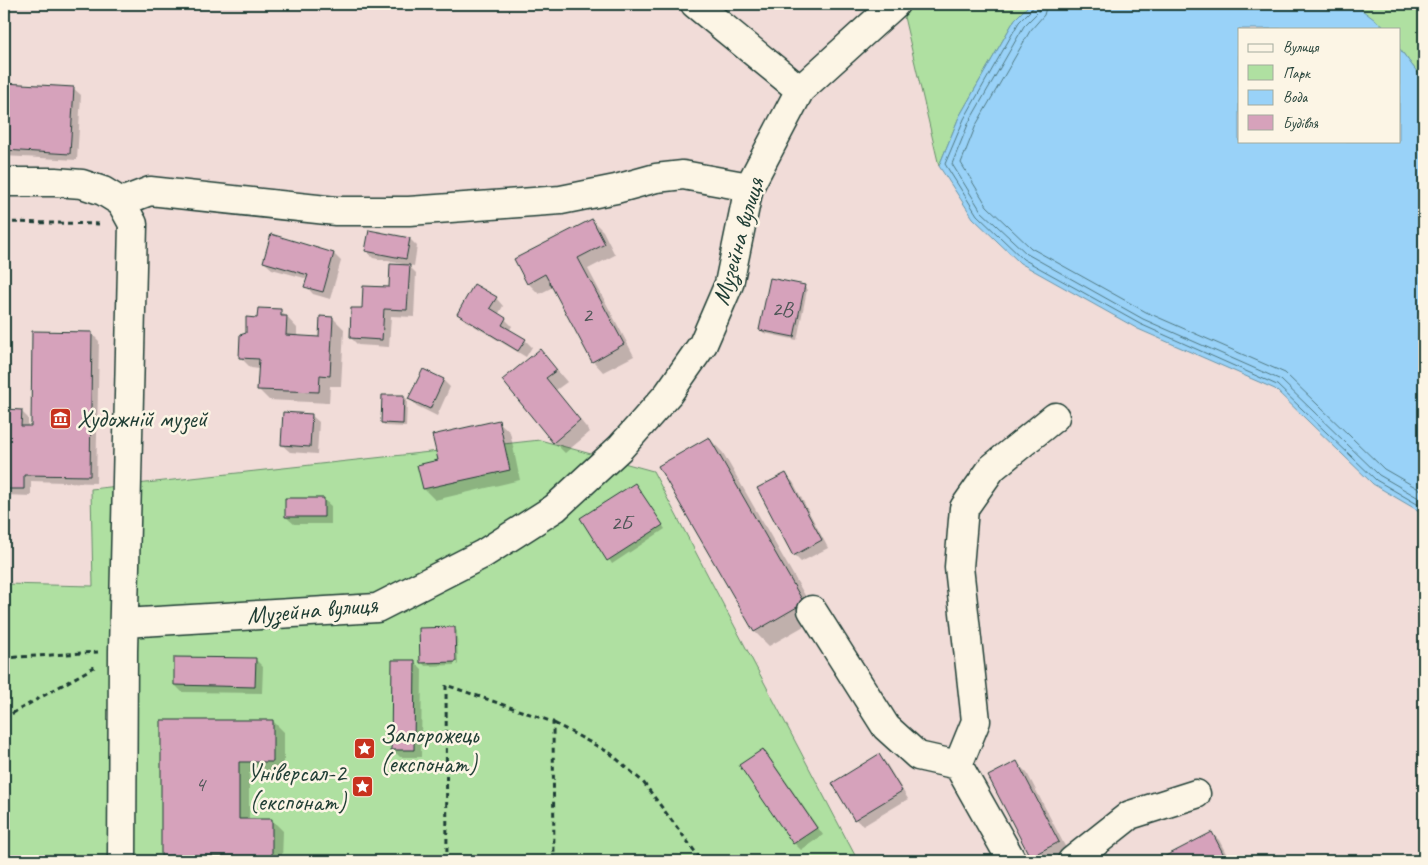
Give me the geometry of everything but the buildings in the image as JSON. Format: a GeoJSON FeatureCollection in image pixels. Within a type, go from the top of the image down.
{"type":"FeatureCollection","features":[{"type":"Feature","properties":{"kind":"street"},"geometry":{"type":"LineString","coordinates":[[695,4],[800,90],[895,4]]}},
{"type":"Feature","properties":{"kind":"street","name":"Музейна вулиця"},"geometry":{"type":"LineString","coordinates":[[124,623],[377,608],[483,554],[555,508],[620,448],[668,394],[703,344],[729,284],[749,187],[800,90]]}},
{"type":"Feature","properties":{"kind":"street"},"geometry":{"type":"LineString","coordinates":[[122,861],[127,213],[150,191],[336,211],[409,211],[561,200],[616,189],[656,178],[683,175],[749,187]]}},
{"type":"Feature","properties":{"kind":"street"},"geometry":{"type":"LineString","coordinates":[[4,182],[82,184],[104,191],[127,213]]}},
{"type":"Feature","properties":{"kind":"street"},"geometry":{"type":"LineString","coordinates":[[958,765],[976,721],[959,567],[964,508],[992,468],[1055,417]]}},
{"type":"Feature","properties":{"kind":"street"},"geometry":{"type":"LineString","coordinates":[[812,610],[886,727],[918,756],[958,765],[1012,861]]}},
{"type":"Feature","properties":{"kind":"street"},"geometry":{"type":"LineString","coordinates":[[1072,861],[1130,815],[1196,794]]}},
{"type":"Feature","properties":{"kind":"path"},"geometry":{"type":"LineString","coordinates":[[4,222],[127,213]]}},
{"type":"Feature","properties":{"kind":"path"},"geometry":{"type":"LineString","coordinates":[[4,658],[123,651]]}},
{"type":"Feature","properties":{"kind":"path"},"geometry":{"type":"LineString","coordinates":[[4,718],[123,651]]}},
{"type":"Feature","properties":{"kind":"path"},"geometry":{"type":"LineString","coordinates":[[447,861],[446,685],[553,722],[610,753],[642,782],[702,861]]}},
{"type":"Feature","properties":{"kind":"path"},"geometry":{"type":"LineString","coordinates":[[553,722],[554,861]]}},
{"type":"Feature","properties":{"kind":"green space"},"geometry":{"type":"Polygon","coordinates":[[[901,4],[1030,4],[1015,19],[959,117],[939,166],[901,4]]]}},
{"type":"Feature","properties":{"kind":"green space"},"geometry":{"type":"Polygon","coordinates":[[[1354,4],[1424,4],[1424,81],[1400,49],[1400,28],[1383,28],[1354,4]]]}},
{"type":"Feature","properties":{"kind":"green space"},"geometry":{"type":"Polygon","coordinates":[[[540,440],[653,471],[858,861],[4,861],[4,584],[93,586],[91,489],[540,440]]]}},
{"type":"Feature","properties":{"kind":"water"},"geometry":{"type":"Polygon","coordinates":[[[1030,4],[1354,4],[1383,26],[1384,28],[1238,28],[1238,142],[1400,142],[1400,49],[1424,81],[1424,514],[1373,484],[1275,389],[1138,329],[1020,263],[973,218],[939,166],[959,117],[1015,19],[1030,4]]]}},
{"type":"Feature","properties":{"kind":"place","name":"Художній музей"},"geometry":{"type":"Point","coordinates":[61,418]}},
{"type":"Feature","properties":{"kind":"place","name":"Запорожець (експонат)"},"geometry":{"type":"Point","coordinates":[364,748]}},
{"type":"Feature","properties":{"kind":"place","name":"Універсал-2 (експонат)"},"geometry":{"type":"Point","coordinates":[362,786]}}]}
